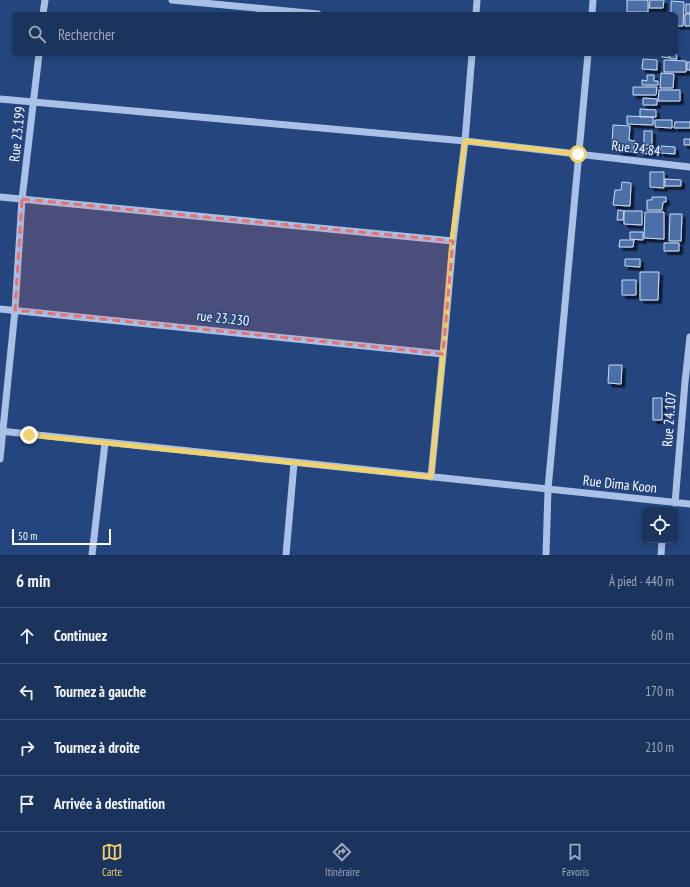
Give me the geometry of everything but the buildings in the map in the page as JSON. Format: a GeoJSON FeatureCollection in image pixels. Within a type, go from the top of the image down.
{"type":"FeatureCollection","features":[{"type":"Feature","properties":{"kind":"street"},"geometry":{"type":"LineString","coordinates":[[43,12],[45,0]]}},
{"type":"Feature","properties":{"kind":"street"},"geometry":{"type":"LineString","coordinates":[[172,0],[297,12]]}},
{"type":"Feature","properties":{"kind":"street"},"geometry":{"type":"LineString","coordinates":[[476,12],[477,0]]}},
{"type":"Feature","properties":{"kind":"street"},"geometry":{"type":"LineString","coordinates":[[592,12],[593,0]]}},
{"type":"Feature","properties":{"kind":"street","name":"Rue 23.199"},"geometry":{"type":"LineString","coordinates":[[0,459],[15,310],[22,199],[39,56]]}},
{"type":"Feature","properties":{"kind":"street"},"geometry":{"type":"LineString","coordinates":[[431,477],[452,241],[465,141],[472,56]]}},
{"type":"Feature","properties":{"kind":"street"},"geometry":{"type":"LineString","coordinates":[[546,555],[548,489],[588,56]]}},
{"type":"Feature","properties":{"kind":"street","name":"Rue 24.84"},"geometry":{"type":"LineString","coordinates":[[0,99],[465,141],[690,167]]}},
{"type":"Feature","properties":{"kind":"street"},"geometry":{"type":"LineString","coordinates":[[0,197],[452,241]]}},
{"type":"Feature","properties":{"kind":"street","name":"rue 23.230"},"geometry":{"type":"LineString","coordinates":[[0,309],[443,354]]}},
{"type":"Feature","properties":{"kind":"street","name":"Rue 24.107"},"geometry":{"type":"LineString","coordinates":[[675,503],[690,337]]}},
{"type":"Feature","properties":{"kind":"street","name":"Rue Dima Koon"},"geometry":{"type":"LineString","coordinates":[[2,432],[690,504]]}},
{"type":"Feature","properties":{"kind":"street"},"geometry":{"type":"LineString","coordinates":[[92,555],[105,443]]}},
{"type":"Feature","properties":{"kind":"street"},"geometry":{"type":"LineString","coordinates":[[286,555],[294,463]]}},
{"type":"Feature","properties":{"kind":"street"},"geometry":{"type":"LineString","coordinates":[[664,502],[664,507]]}},
{"type":"Feature","properties":{"kind":"street"},"geometry":{"type":"LineString","coordinates":[[661,555],[662,543]]}},
{"type":"Feature","properties":{"kind":"highlighted area"},"geometry":{"type":"Polygon","coordinates":[[[22,199],[453,241],[443,354],[15,310],[22,199]]]}},
{"type":"Feature","properties":{"kind":"route"},"geometry":{"type":"LineString","coordinates":[[29,435],[431,477],[452,241],[465,141],[578,154]]}}]}
